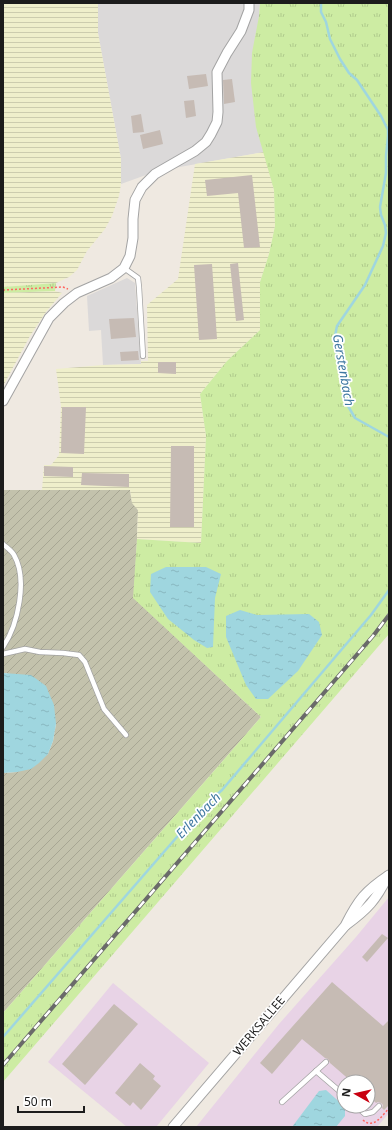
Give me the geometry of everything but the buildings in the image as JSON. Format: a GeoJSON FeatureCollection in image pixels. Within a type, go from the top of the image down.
{"type":"FeatureCollection","features":[{"type":"Feature","properties":{"kind":"street"},"geometry":{"type":"LineString","coordinates":[[3,401],[49,318],[64,302],[77,293],[111,278],[124,268],[130,256],[133,238],[135,200],[142,187],[154,174],[195,151],[206,142],[211,134],[218,112],[217,72],[227,52],[241,31],[249,10],[249,3]]}},
{"type":"Feature","properties":{"kind":"street","name":"WERKSALLEE"},"geometry":{"type":"LineString","coordinates":[[173,1127],[345,926],[374,901],[389,875]]}},
{"type":"Feature","properties":{"kind":"lane"},"geometry":{"type":"LineString","coordinates":[[124,268],[138,278],[144,356]]}},
{"type":"Feature","properties":{"kind":"lane"},"geometry":{"type":"LineString","coordinates":[[3,544],[14,554],[18,567],[20,584],[20,600],[16,619],[3,647]]}},
{"type":"Feature","properties":{"kind":"lane"},"geometry":{"type":"LineString","coordinates":[[3,654],[25,649],[40,652],[79,655],[85,662],[104,709],[126,735]]}},
{"type":"Feature","properties":{"kind":"lane"},"geometry":{"type":"LineString","coordinates":[[282,1102],[326,1062]]}},
{"type":"Feature","properties":{"kind":"lane"},"geometry":{"type":"LineString","coordinates":[[316,1071],[336,1089]]}},
{"type":"Feature","properties":{"kind":"lane"},"geometry":{"type":"LineString","coordinates":[[376,1109],[379,1106]]}},
{"type":"Feature","properties":{"kind":"path"},"geometry":{"type":"LineString","coordinates":[[3,290],[63,287],[77,293]]}},
{"type":"Feature","properties":{"kind":"shaded area"},"geometry":{"type":"Polygon","coordinates":[[[3,3],[98,3],[98,33],[121,159],[121,184],[119,196],[112,216],[105,229],[87,251],[77,270],[69,277],[56,283],[3,287],[3,3]]]}},
{"type":"Feature","properties":{"kind":"shaded area"},"geometry":{"type":"Polygon","coordinates":[[[98,3],[260,3],[253,97],[264,152],[157,171],[121,184],[121,159],[98,33],[98,3]]]}},
{"type":"Feature","properties":{"kind":"shaded area"},"geometry":{"type":"Polygon","coordinates":[[[264,152],[274,190],[275,226],[269,254],[260,282],[260,330],[227,361],[200,394],[206,436],[201,543],[137,539],[138,510],[132,503],[130,490],[42,490],[44,465],[51,465],[59,455],[61,406],[56,369],[103,365],[141,364],[141,361],[148,361],[147,305],[178,279],[195,164],[264,152]]]}},
{"type":"Feature","properties":{"kind":"shaded area"},"geometry":{"type":"Polygon","coordinates":[[[127,278],[135,283],[141,364],[103,365],[101,330],[89,331],[87,296],[127,278]]]}},
{"type":"Feature","properties":{"kind":"shaded area"},"geometry":{"type":"Polygon","coordinates":[[[55,291],[62,293],[46,312],[30,336],[3,386],[3,293],[55,291]]]}},
{"type":"Feature","properties":{"kind":"shaded area"},"geometry":{"type":"Polygon","coordinates":[[[3,490],[130,490],[132,502],[138,510],[134,598],[261,717],[3,1013],[3,773],[17,772],[48,754],[53,741],[56,724],[7,673],[3,673],[3,490]]]}},
{"type":"Feature","properties":{"kind":"shaded area"},"geometry":{"type":"Polygon","coordinates":[[[389,897],[389,1113],[377,1127],[196,1127],[279,1024],[356,937],[389,897]]]}},
{"type":"Feature","properties":{"kind":"shaded area"},"geometry":{"type":"Polygon","coordinates":[[[113,983],[209,1063],[156,1127],[127,1127],[48,1062],[113,983]]]}},
{"type":"Feature","properties":{"kind":"green space"},"geometry":{"type":"Polygon","coordinates":[[[260,3],[389,3],[389,634],[3,1082],[3,1013],[261,717],[133,598],[137,539],[201,543],[206,436],[200,394],[227,361],[260,330],[260,282],[269,254],[275,226],[274,190],[256,127],[251,83],[252,53],[260,3]]]}},
{"type":"Feature","properties":{"kind":"green space"},"geometry":{"type":"Polygon","coordinates":[[[56,283],[55,291],[3,293],[3,287],[56,283]]]}},
{"type":"Feature","properties":{"kind":"water"},"geometry":{"type":"Polygon","coordinates":[[[166,567],[206,567],[221,574],[215,598],[213,647],[207,648],[194,640],[168,619],[150,592],[151,574],[166,567]]]}},
{"type":"Feature","properties":{"kind":"water"},"geometry":{"type":"Polygon","coordinates":[[[240,610],[257,615],[309,614],[319,622],[322,635],[298,671],[268,699],[256,699],[246,685],[226,637],[226,616],[240,610]]]}},
{"type":"Feature","properties":{"kind":"water"},"geometry":{"type":"Polygon","coordinates":[[[3,673],[31,675],[46,686],[54,705],[56,724],[53,741],[48,754],[39,763],[31,769],[3,773],[3,673]]]}},
{"type":"Feature","properties":{"kind":"water"},"geometry":{"type":"Polygon","coordinates":[[[326,1090],[336,1099],[336,1114],[345,1114],[345,1116],[336,1127],[292,1127],[319,1091],[326,1090]]]}},
{"type":"Feature","properties":{"kind":"waterway","name":"Gerstenbach"},"geometry":{"type":"LineString","coordinates":[[321,3],[321,12],[326,22],[330,39],[340,59],[349,73],[357,80],[381,116],[388,130],[386,173],[380,207],[386,233],[383,246],[365,285],[337,326],[335,336],[338,364],[348,406],[355,418],[389,437]]}},
{"type":"Feature","properties":{"kind":"waterway","name":"Erlenbach"},"geometry":{"type":"LineString","coordinates":[[3,1037],[203,807],[222,790],[371,615],[389,590]]}},
{"type":"Feature","properties":{"kind":"railway"},"geometry":{"type":"LineString","coordinates":[[3,1065],[373,636],[389,615]]}}]}
